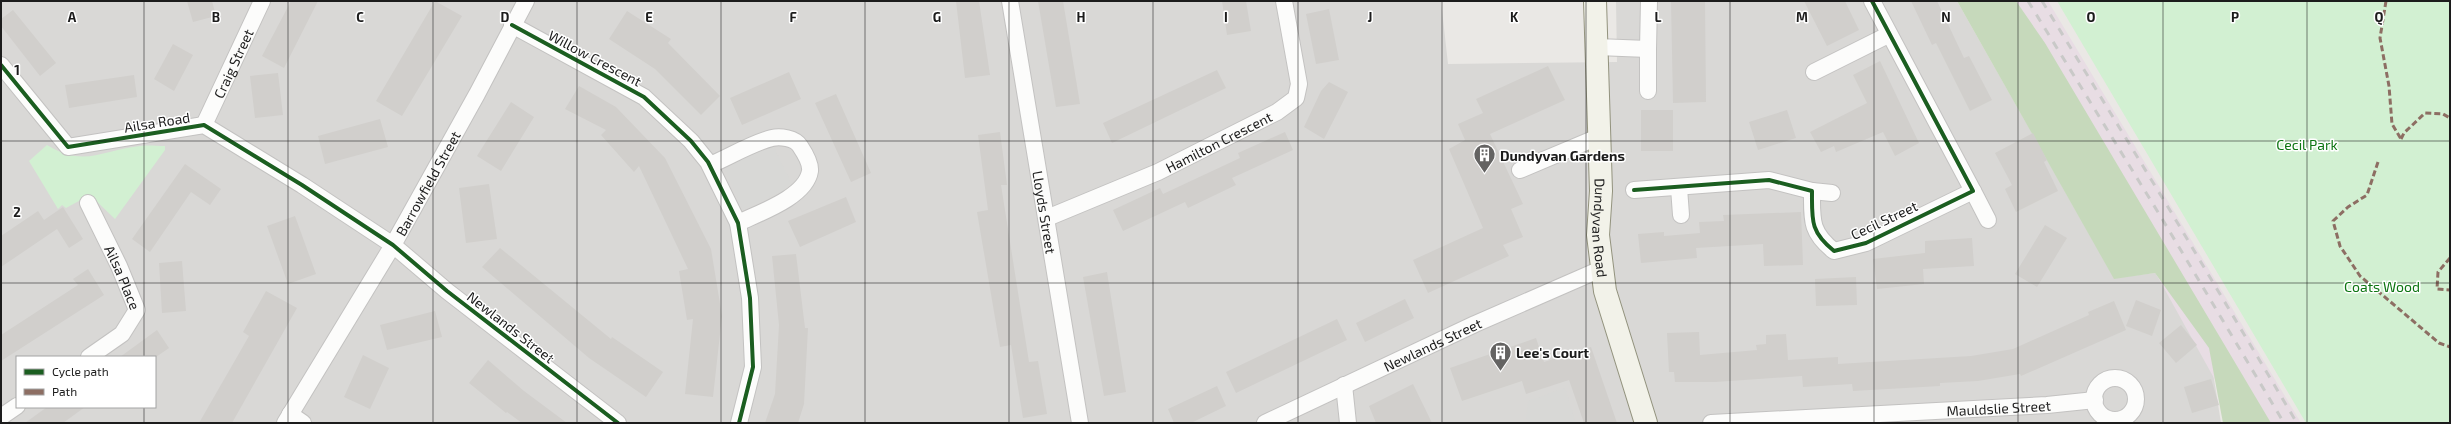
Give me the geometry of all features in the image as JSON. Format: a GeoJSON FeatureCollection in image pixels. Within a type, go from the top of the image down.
{"type":"FeatureCollection","features":[{"type":"Feature","properties":{"kind":"main road","name":"Dundyvan Road"},"geometry":{"type":"LineString","coordinates":[[1595,1],[1598,137],[1601,192],[1598,235],[1601,269],[1605,291],[1646,423]]}},
{"type":"Feature","properties":{"kind":"street","name":"Craig Street"},"geometry":{"type":"LineString","coordinates":[[204,125],[262,1]]}},
{"type":"Feature","properties":{"kind":"street","name":"Barrowfield Street"},"geometry":{"type":"LineString","coordinates":[[288,418],[393,245],[477,94],[526,1]]}},
{"type":"Feature","properties":{"kind":"street","name":"Lloyds Street"},"geometry":{"type":"LineString","coordinates":[[1010,1],[1080,423]]}},
{"type":"Feature","properties":{"kind":"street","name":"Hamilton Crescent"},"geometry":{"type":"LineString","coordinates":[[1047,218],[1158,172],[1277,112],[1296,98],[1298,84],[1284,1]]}},
{"type":"Feature","properties":{"kind":"street"},"geometry":{"type":"LineString","coordinates":[[1648,1],[1648,91]]}},
{"type":"Feature","properties":{"kind":"street"},"geometry":{"type":"LineString","coordinates":[[1872,1],[1888,35],[1988,220]]}},
{"type":"Feature","properties":{"kind":"street","name":"Willow Crescent"},"geometry":{"type":"LineString","coordinates":[[512,25],[644,97],[691,141],[710,165],[738,223],[750,298],[753,367],[739,423]]}},
{"type":"Feature","properties":{"kind":"street"},"geometry":{"type":"LineString","coordinates":[[1814,72],[1888,35]]}},
{"type":"Feature","properties":{"kind":"street"},"geometry":{"type":"LineString","coordinates":[[1597,47],[1648,49]]}},
{"type":"Feature","properties":{"kind":"street","name":"Ailsa Road"},"geometry":{"type":"LineString","coordinates":[[1,65],[68,147],[204,125],[302,185],[393,245]]}},
{"type":"Feature","properties":{"kind":"street"},"geometry":{"type":"LineString","coordinates":[[1520,170],[1598,137]]}},
{"type":"Feature","properties":{"kind":"street"},"geometry":{"type":"LineString","coordinates":[[710,165],[772,138],[786,138],[798,143],[805,154],[810,170],[806,182],[794,194],[779,204],[738,223]]}},
{"type":"Feature","properties":{"kind":"street"},"geometry":{"type":"LineString","coordinates":[[1634,190],[1679,188],[1769,180],[1812,191],[1832,193]]}},
{"type":"Feature","properties":{"kind":"street"},"geometry":{"type":"LineString","coordinates":[[1679,188],[1681,215]]}},
{"type":"Feature","properties":{"kind":"street","name":"Cecil Street"},"geometry":{"type":"LineString","coordinates":[[1812,191],[1814,230],[1823,242],[1834,251],[1866,243],[1973,191]]}},
{"type":"Feature","properties":{"kind":"street","name":"Ailsa Place"},"geometry":{"type":"LineString","coordinates":[[88,204],[120,266],[137,310],[122,334],[90,356]]}},
{"type":"Feature","properties":{"kind":"street","name":"Newlands Street"},"geometry":{"type":"LineString","coordinates":[[393,245],[447,291],[618,423]]}},
{"type":"Feature","properties":{"kind":"street","name":"Newlands Street"},"geometry":{"type":"LineString","coordinates":[[1265,423],[1344,384],[1601,269]]}},
{"type":"Feature","properties":{"kind":"street"},"geometry":{"type":"LineString","coordinates":[[1344,384],[1348,423]]}},
{"type":"Feature","properties":{"kind":"street","name":"Mauldslie Street"},"geometry":{"type":"LineString","coordinates":[[1712,423],[2047,405],[2095,400]]}},
{"type":"Feature","properties":{"kind":"street"},"geometry":{"type":"LineString","coordinates":[[1,417],[16,407]]}},
{"type":"Feature","properties":{"kind":"street"},"geometry":{"type":"LineString","coordinates":[[288,418],[303,423]]}},
{"type":"Feature","properties":{"kind":"shaded area"},"geometry":{"type":"Polygon","coordinates":[[[1,1],[1441,1],[1448,64],[1617,62],[1616,1],[1957,1],[2114,278],[2155,273],[2209,348],[2221,423],[1,423],[1,1]]]}},
{"type":"Feature","properties":{"kind":"shaded area"},"geometry":{"type":"Polygon","coordinates":[[[1998,1],[2048,1],[2301,423],[2239,423],[2155,272],[1998,1]]]}},
{"type":"Feature","properties":{"kind":"shaded area"},"geometry":{"type":"Polygon","coordinates":[[[762,147],[774,147],[791,183],[784,190],[743,210],[724,167],[762,147]]]}},
{"type":"Feature","properties":{"kind":"shaded area"},"geometry":{"type":"Polygon","coordinates":[[[1565,388],[1576,423],[1530,423],[1526,418],[1528,401],[1565,388]]]}},
{"type":"Feature","properties":{"kind":"green space"},"geometry":{"type":"Polygon","coordinates":[[[1957,1],[2016,1],[2045,43],[2271,423],[2223,423],[2209,348],[2155,273],[2114,279],[1957,1]]]}},
{"type":"Feature","properties":{"kind":"green space","name":"Cecil Park"},"geometry":{"type":"Polygon","coordinates":[[[2057,1],[2450,1],[2450,423],[2306,423],[2057,1]]]}},
{"type":"Feature","properties":{"kind":"green space"},"geometry":{"type":"Polygon","coordinates":[[[47,145],[60,152],[83,156],[93,156],[126,148],[143,146],[165,146],[165,150],[115,219],[90,195],[66,208],[62,205],[58,209],[29,161],[47,145]]]}},
{"type":"Feature","properties":{"kind":"building"},"geometry":{"type":"Polygon","coordinates":[[[187,1],[212,1],[216,16],[193,22],[187,1]]]}},
{"type":"Feature","properties":{"kind":"building"},"geometry":{"type":"Polygon","coordinates":[[[291,1],[318,1],[284,68],[262,56],[291,1]]]}},
{"type":"Feature","properties":{"kind":"building"},"geometry":{"type":"Polygon","coordinates":[[[435,1],[462,16],[402,116],[376,101],[435,1]]]}},
{"type":"Feature","properties":{"kind":"building"},"geometry":{"type":"Polygon","coordinates":[[[956,1],[979,1],[990,75],[965,78],[956,1]]]}},
{"type":"Feature","properties":{"kind":"building"},"geometry":{"type":"Polygon","coordinates":[[[1038,1],[1063,1],[1080,104],[1056,107],[1038,1]]]}},
{"type":"Feature","properties":{"kind":"building"},"geometry":{"type":"Polygon","coordinates":[[[1222,1],[1246,1],[1251,31],[1227,35],[1222,1]]]}},
{"type":"Feature","properties":{"kind":"building"},"geometry":{"type":"Polygon","coordinates":[[[1671,1],[1705,1],[1706,102],[1673,103],[1671,1]]]}},
{"type":"Feature","properties":{"kind":"building"},"geometry":{"type":"Polygon","coordinates":[[[1804,1],[1845,1],[1859,30],[1827,46],[1804,1]]]}},
{"type":"Feature","properties":{"kind":"building"},"geometry":{"type":"Polygon","coordinates":[[[1911,1],[1937,1],[1964,58],[1969,56],[1992,100],[1970,111],[1936,43],[1932,45],[1911,1]]]}},
{"type":"Feature","properties":{"kind":"building"},"geometry":{"type":"Polygon","coordinates":[[[1329,9],[1339,60],[1316,64],[1306,14],[1329,9]]]}},
{"type":"Feature","properties":{"kind":"building"},"geometry":{"type":"Polygon","coordinates":[[[13,10],[56,63],[40,76],[1,26],[1,19],[13,10]]]}},
{"type":"Feature","properties":{"kind":"building"},"geometry":{"type":"Polygon","coordinates":[[[627,11],[671,39],[668,43],[720,96],[701,115],[655,69],[609,39],[627,11]]]}},
{"type":"Feature","properties":{"kind":"building"},"geometry":{"type":"Polygon","coordinates":[[[173,44],[193,55],[174,91],[154,79],[173,44]]]}},
{"type":"Feature","properties":{"kind":"building"},"geometry":{"type":"Polygon","coordinates":[[[1880,61],[1919,143],[1895,156],[1883,132],[1836,152],[1834,146],[1821,152],[1810,132],[1867,103],[1853,75],[1880,61]]]}},
{"type":"Feature","properties":{"kind":"building"},"geometry":{"type":"Polygon","coordinates":[[[1548,66],[1565,100],[1490,134],[1523,204],[1511,209],[1523,237],[1503,245],[1509,256],[1428,293],[1413,260],[1483,228],[1449,149],[1465,140],[1458,124],[1483,113],[1476,99],[1548,66]]]}},
{"type":"Feature","properties":{"kind":"building"},"geometry":{"type":"Polygon","coordinates":[[[1217,70],[1226,88],[1112,143],[1103,123],[1217,70]]]}},
{"type":"Feature","properties":{"kind":"building"},"geometry":{"type":"Polygon","coordinates":[[[789,72],[801,99],[742,125],[730,98],[789,72]]]}},
{"type":"Feature","properties":{"kind":"building"},"geometry":{"type":"Polygon","coordinates":[[[278,73],[283,115],[255,118],[250,76],[278,73]]]}},
{"type":"Feature","properties":{"kind":"building"},"geometry":{"type":"Polygon","coordinates":[[[134,75],[137,97],[69,108],[65,85],[134,75]]]}},
{"type":"Feature","properties":{"kind":"building"},"geometry":{"type":"Polygon","coordinates":[[[1329,82],[1348,92],[1324,139],[1304,127],[1321,91],[1329,82]]]}},
{"type":"Feature","properties":{"kind":"building"},"geometry":{"type":"Polygon","coordinates":[[[579,86],[616,107],[665,158],[711,249],[722,316],[713,397],[685,394],[693,319],[687,320],[679,271],[688,269],[639,166],[634,172],[601,135],[606,130],[565,109],[579,86]]]}},
{"type":"Feature","properties":{"kind":"building"},"geometry":{"type":"Polygon","coordinates":[[[836,94],[871,173],[851,182],[815,103],[836,94]]]}},
{"type":"Feature","properties":{"kind":"building"},"geometry":{"type":"Polygon","coordinates":[[[511,102],[534,117],[501,171],[477,156],[511,102]]]}},
{"type":"Feature","properties":{"kind":"building"},"geometry":{"type":"Polygon","coordinates":[[[1641,110],[1673,110],[1673,151],[1641,151],[1641,110]]]}},
{"type":"Feature","properties":{"kind":"building"},"geometry":{"type":"Polygon","coordinates":[[[1787,110],[1796,138],[1758,150],[1749,122],[1787,110]]]}},
{"type":"Feature","properties":{"kind":"building"},"geometry":{"type":"Polygon","coordinates":[[[380,119],[388,147],[325,164],[318,136],[380,119]]]}},
{"type":"Feature","properties":{"kind":"building"},"geometry":{"type":"Polygon","coordinates":[[[1000,132],[1007,185],[1001,185],[1029,362],[1038,361],[1047,414],[1023,418],[1011,345],[1000,347],[977,212],[988,210],[978,135],[1000,132]]]}},
{"type":"Feature","properties":{"kind":"building"},"geometry":{"type":"Polygon","coordinates":[[[1285,132],[1293,150],[1232,178],[1236,185],[1188,208],[1185,202],[1123,231],[1113,210],[1160,188],[1163,194],[1240,158],[1238,153],[1285,132]]]}},
{"type":"Feature","properties":{"kind":"building"},"geometry":{"type":"Polygon","coordinates":[[[2033,133],[2047,160],[2044,162],[2058,191],[2016,212],[2005,189],[2012,185],[1995,153],[2033,133]]]}},
{"type":"Feature","properties":{"kind":"building"},"geometry":{"type":"Polygon","coordinates":[[[185,164],[221,189],[210,205],[191,192],[150,252],[132,239],[185,164]]]}},
{"type":"Feature","properties":{"kind":"building"},"geometry":{"type":"Polygon","coordinates":[[[489,184],[497,239],[466,243],[459,188],[489,184]]]}},
{"type":"Feature","properties":{"kind":"building"},"geometry":{"type":"Polygon","coordinates":[[[846,197],[856,222],[800,247],[788,221],[846,197]]]}},
{"type":"Feature","properties":{"kind":"building"},"geometry":{"type":"Polygon","coordinates":[[[63,207],[83,239],[69,248],[57,229],[1,267],[1,236],[38,211],[44,220],[63,207]]]}},
{"type":"Feature","properties":{"kind":"building"},"geometry":{"type":"Polygon","coordinates":[[[1801,212],[1803,265],[1764,266],[1763,244],[1696,248],[1697,258],[1641,263],[1638,234],[1664,232],[1664,236],[1700,233],[1699,222],[1724,221],[1723,215],[1801,212]]]}},
{"type":"Feature","properties":{"kind":"building"},"geometry":{"type":"Polygon","coordinates":[[[295,216],[316,274],[288,284],[267,226],[295,216]]]}},
{"type":"Feature","properties":{"kind":"building"},"geometry":{"type":"Polygon","coordinates":[[[2045,225],[2067,238],[2037,287],[2015,274],[2045,225]]]}},
{"type":"Feature","properties":{"kind":"building"},"geometry":{"type":"Polygon","coordinates":[[[1972,238],[1974,266],[1923,269],[1924,284],[1877,289],[1873,259],[1925,253],[1925,241],[1972,238]]]}},
{"type":"Feature","properties":{"kind":"building"},"geometry":{"type":"Polygon","coordinates":[[[500,248],[611,339],[612,337],[663,372],[646,397],[589,358],[482,267],[500,248]]]}},
{"type":"Feature","properties":{"kind":"building"},"geometry":{"type":"Polygon","coordinates":[[[796,254],[805,328],[808,328],[804,404],[798,423],[765,423],[775,394],[779,325],[772,256],[796,254]]]}},
{"type":"Feature","properties":{"kind":"building"},"geometry":{"type":"Polygon","coordinates":[[[182,261],[186,311],[162,313],[159,263],[182,261]]]}},
{"type":"Feature","properties":{"kind":"building"},"geometry":{"type":"Polygon","coordinates":[[[88,269],[104,295],[1,361],[1,335],[78,285],[73,279],[88,269]]]}},
{"type":"Feature","properties":{"kind":"building"},"geometry":{"type":"Polygon","coordinates":[[[1107,272],[1126,392],[1104,396],[1083,277],[1107,272]]]}},
{"type":"Feature","properties":{"kind":"building"},"geometry":{"type":"Polygon","coordinates":[[[1856,277],[1857,305],[1816,306],[1815,279],[1856,277]]]}},
{"type":"Feature","properties":{"kind":"building"},"geometry":{"type":"Polygon","coordinates":[[[266,291],[297,308],[232,423],[199,423],[249,336],[243,332],[266,291]]]}},
{"type":"Feature","properties":{"kind":"building"},"geometry":{"type":"Polygon","coordinates":[[[1405,299],[1414,318],[1365,342],[1356,323],[1405,299]]]}},
{"type":"Feature","properties":{"kind":"building"},"geometry":{"type":"Polygon","coordinates":[[[2136,300],[2161,310],[2152,336],[2126,326],[2136,300]]]}},
{"type":"Feature","properties":{"kind":"building"},"geometry":{"type":"Polygon","coordinates":[[[2114,301],[2126,330],[2021,376],[2020,374],[1978,381],[1940,383],[1940,386],[1853,391],[1852,384],[1803,387],[1802,376],[1715,382],[1675,382],[1674,372],[1669,372],[1667,333],[1699,332],[1700,355],[1757,350],[1756,345],[1766,344],[1766,335],[1786,334],[1788,360],[1838,357],[1838,364],[1971,356],[2013,349],[2089,315],[2088,312],[2114,301]]]}},
{"type":"Feature","properties":{"kind":"building"},"geometry":{"type":"Polygon","coordinates":[[[435,311],[442,337],[387,350],[380,325],[435,311]]]}},
{"type":"Feature","properties":{"kind":"building"},"geometry":{"type":"Polygon","coordinates":[[[1337,319],[1347,340],[1236,393],[1226,372],[1337,319]]]}},
{"type":"Feature","properties":{"kind":"building"},"geometry":{"type":"Polygon","coordinates":[[[2181,325],[2197,345],[2176,363],[2159,343],[2181,325]]]}},
{"type":"Feature","properties":{"kind":"building"},"geometry":{"type":"Polygon","coordinates":[[[157,330],[169,348],[156,357],[121,356],[157,330]]]}},
{"type":"Feature","properties":{"kind":"building"},"geometry":{"type":"Polygon","coordinates":[[[1536,338],[1544,362],[1591,347],[1617,423],[1584,423],[1569,380],[1526,394],[1522,381],[1462,401],[1450,368],[1536,338]]]}},
{"type":"Feature","properties":{"kind":"building"},"geometry":{"type":"Polygon","coordinates":[[[363,355],[389,368],[370,409],[344,397],[363,355]]]}},
{"type":"Feature","properties":{"kind":"building"},"geometry":{"type":"Polygon","coordinates":[[[488,360],[524,391],[567,423],[522,423],[507,412],[506,413],[469,383],[488,360]]]}},
{"type":"Feature","properties":{"kind":"building"},"geometry":{"type":"Polygon","coordinates":[[[2211,379],[2219,405],[2192,413],[2184,387],[2211,379]]]}},
{"type":"Feature","properties":{"kind":"building"},"geometry":{"type":"Polygon","coordinates":[[[1413,384],[1432,423],[1376,423],[1369,406],[1413,384]]]}},
{"type":"Feature","properties":{"kind":"building"},"geometry":{"type":"Polygon","coordinates":[[[1217,386],[1226,406],[1191,423],[1174,423],[1168,409],[1217,386]]]}},
{"type":"Feature","properties":{"kind":"building"},"geometry":{"type":"Polygon","coordinates":[[[46,408],[84,408],[63,423],[25,423],[46,408]]]}},
{"type":"Feature","properties":{"kind":"railway"},"geometry":{"type":"LineString","coordinates":[[2028,1],[2161,217],[2284,423]]}},
{"type":"Feature","properties":{"kind":"railway"},"geometry":{"type":"LineString","coordinates":[[2042,1],[2171,212],[2297,423]]}},
{"type":"Feature","properties":{"kind":"marked path"},"geometry":{"type":"LineString","coordinates":[[2386,1],[2380,38],[2389,86],[2392,124],[2401,139]]}},
{"type":"Feature","properties":{"kind":"marked path"},"geometry":{"type":"LineString","coordinates":[[2401,139],[2404,133],[2425,113],[2443,114],[2450,118]]}},
{"type":"Feature","properties":{"kind":"marked path"},"geometry":{"type":"LineString","coordinates":[[2378,162],[2367,195],[2348,207],[2333,221],[2340,246],[2360,276],[2439,343],[2450,347]]}},
{"type":"Feature","properties":{"kind":"marked path"},"geometry":{"type":"LineString","coordinates":[[2450,258],[2438,272],[2437,289],[2450,290]]}},
{"type":"Feature","properties":{"kind":"cycle path"},"geometry":{"type":"LineString","coordinates":[[1634,190],[1769,180],[1812,191],[1812,210],[1816,231],[1820,238],[1834,251],[1866,243],[1973,191],[1872,1]]}},
{"type":"Feature","properties":{"kind":"cycle path"},"geometry":{"type":"LineString","coordinates":[[512,25],[644,97],[691,141],[708,162],[738,223],[750,298],[753,367],[739,423]]}},
{"type":"Feature","properties":{"kind":"cycle path"},"geometry":{"type":"LineString","coordinates":[[1,65],[68,147],[204,125],[302,185],[393,245],[447,291],[618,423]]}},
{"type":"Feature","properties":{"kind":"place","name":"Dundyvan Gardens"},"geometry":{"type":"Point","coordinates":[1484,174]}},
{"type":"Feature","properties":{"kind":"place","name":"Lee's Court"},"geometry":{"type":"Point","coordinates":[1500,372]}},
{"type":"Feature","properties":{"kind":"park label","name":"Coats Wood"},"geometry":{"type":"Point","coordinates":[2382,286]}}]}
